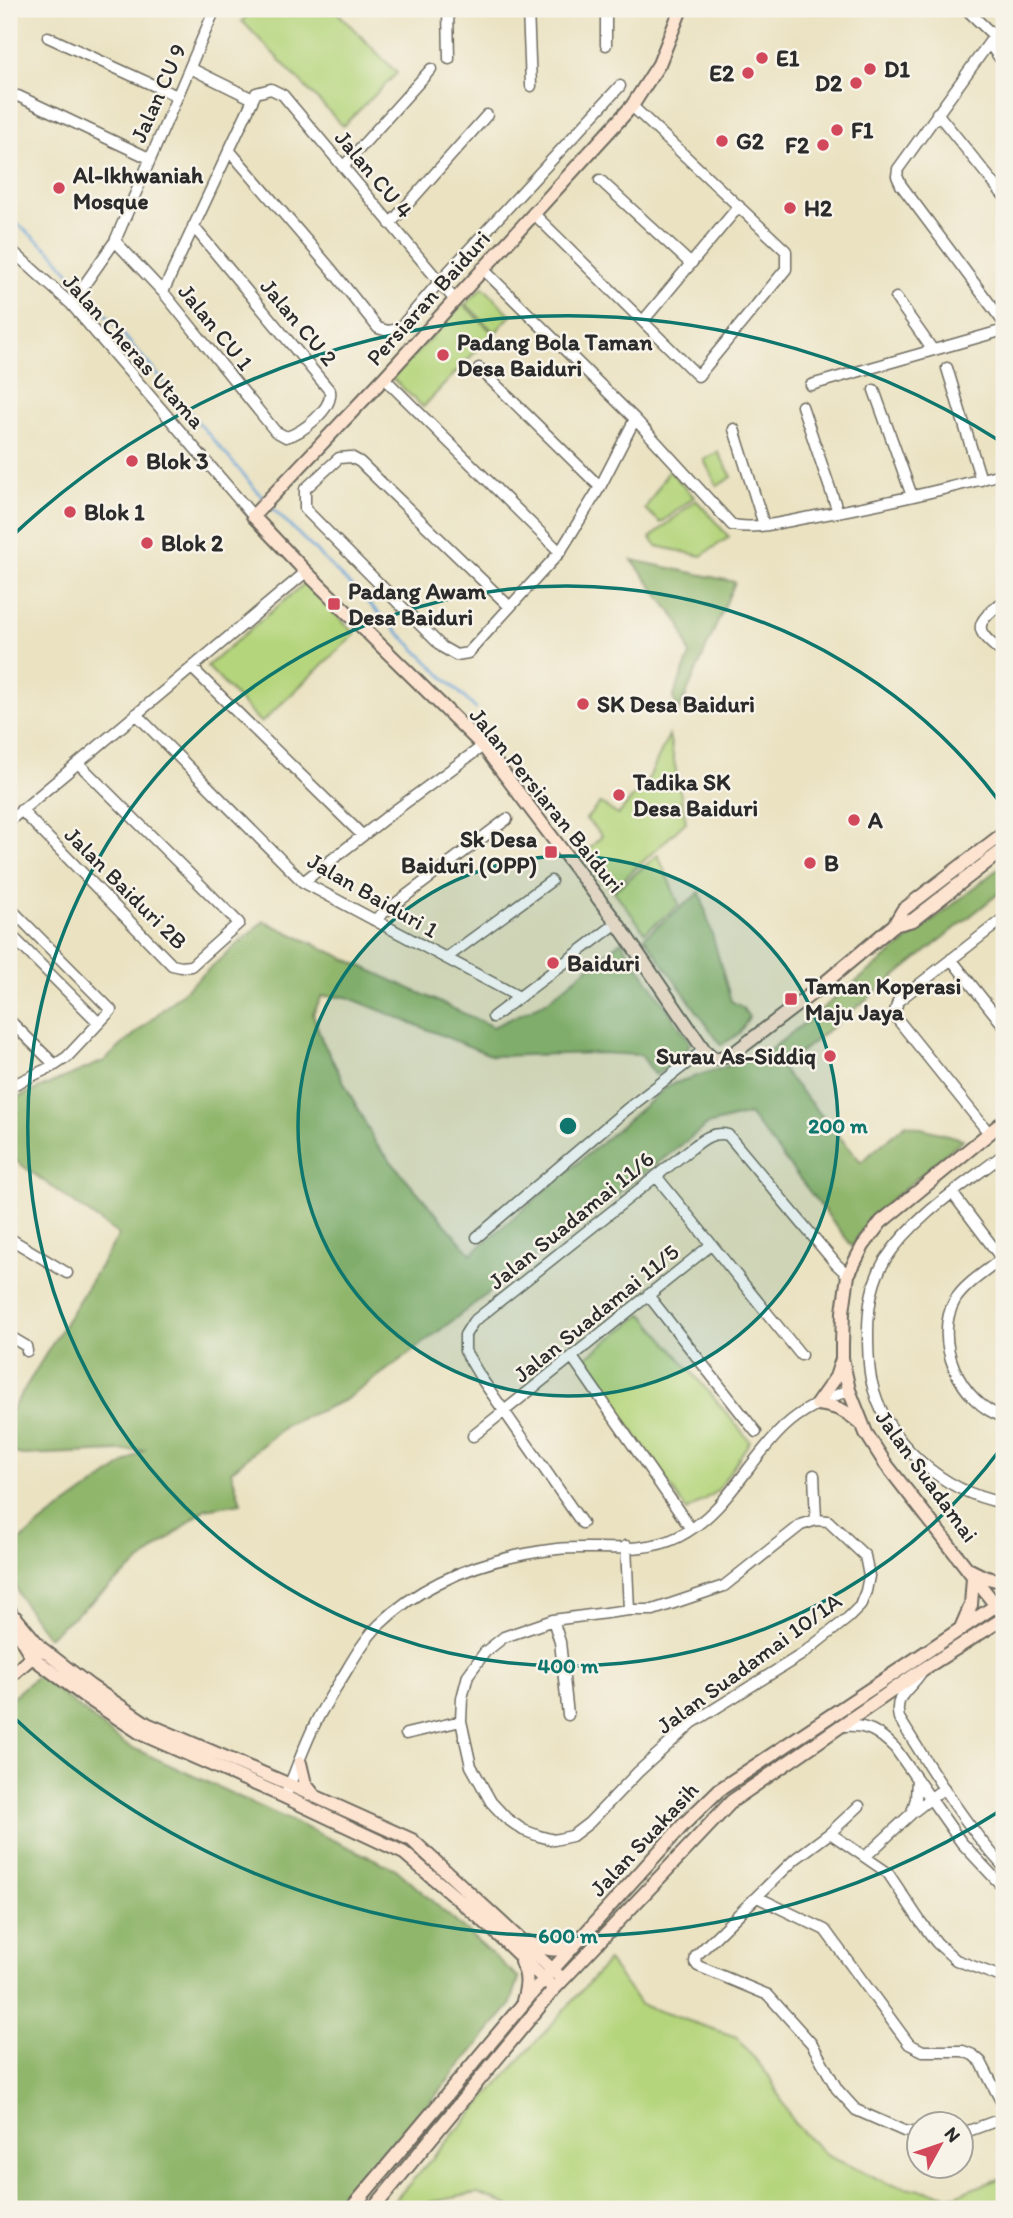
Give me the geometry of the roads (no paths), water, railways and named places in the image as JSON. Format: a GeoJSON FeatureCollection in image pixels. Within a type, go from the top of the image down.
{"type":"FeatureCollection","features":[{"type":"Feature","properties":{"kind":"street","name":"Jalan CU 9"},"geometry":{"type":"LineString","coordinates":[[71,304],[114,241],[215,9]]}},
{"type":"Feature","properties":{"kind":"street"},"geometry":{"type":"LineString","coordinates":[[448,9],[449,59]]}},
{"type":"Feature","properties":{"kind":"street"},"geometry":{"type":"LineString","coordinates":[[528,9],[531,86]]}},
{"type":"Feature","properties":{"kind":"street"},"geometry":{"type":"LineString","coordinates":[[606,9],[606,45]]}},
{"type":"Feature","properties":{"kind":"street","name":"Persiaran Baiduri"},"geometry":{"type":"LineString","coordinates":[[253,516],[384,378],[632,106],[659,64],[681,9]]}},
{"type":"Feature","properties":{"kind":"street"},"geometry":{"type":"LineString","coordinates":[[966,9],[992,40],[1004,64]]}},
{"type":"Feature","properties":{"kind":"street"},"geometry":{"type":"LineString","coordinates":[[1004,31],[992,40],[898,169],[901,185],[1004,323]]}},
{"type":"Feature","properties":{"kind":"street"},"geometry":{"type":"LineString","coordinates":[[48,37],[177,96]]}},
{"type":"Feature","properties":{"kind":"street","name":"Jalan CU 4"},"geometry":{"type":"LineString","coordinates":[[190,68],[255,96],[271,89],[283,95],[454,299]]}},
{"type":"Feature","properties":{"kind":"street"},"geometry":{"type":"LineString","coordinates":[[343,167],[431,69]]}},
{"type":"Feature","properties":{"kind":"street"},"geometry":{"type":"LineString","coordinates":[[229,150],[378,328],[388,331],[398,329],[620,86]]}},
{"type":"Feature","properties":{"kind":"street"},"geometry":{"type":"LineString","coordinates":[[18,96],[149,159]]}},
{"type":"Feature","properties":{"kind":"street"},"geometry":{"type":"LineString","coordinates":[[163,292],[255,96]]}},
{"type":"Feature","properties":{"kind":"street"},"geometry":{"type":"LineString","coordinates":[[533,213],[698,376],[786,269],[786,251],[632,106]]}},
{"type":"Feature","properties":{"kind":"street"},"geometry":{"type":"LineString","coordinates":[[937,113],[1004,196]]}},
{"type":"Feature","properties":{"kind":"street"},"geometry":{"type":"LineString","coordinates":[[390,224],[487,115]]}},
{"type":"Feature","properties":{"kind":"street"},"geometry":{"type":"LineString","coordinates":[[600,180],[691,264]]}},
{"type":"Feature","properties":{"kind":"street"},"geometry":{"type":"LineString","coordinates":[[643,321],[739,206]]}},
{"type":"Feature","properties":{"kind":"street","name":"Jalan CU 2"},"geometry":{"type":"LineString","coordinates":[[193,226],[330,391],[331,398],[327,407],[297,434],[286,437]]}},
{"type":"Feature","properties":{"kind":"street","name":"Jalan CU 1"},"geometry":{"type":"LineString","coordinates":[[114,241],[163,292],[275,431],[286,437]]}},
{"type":"Feature","properties":{"kind":"street","name":"Jalan Cheras Utama"},"geometry":{"type":"LineString","coordinates":[[9,248],[71,304],[253,516]]}},
{"type":"Feature","properties":{"kind":"street"},"geometry":{"type":"LineString","coordinates":[[482,268],[635,419],[732,525],[764,525],[838,512],[1004,473]]}},
{"type":"Feature","properties":{"kind":"street"},"geometry":{"type":"LineString","coordinates":[[896,298],[932,349]]}},
{"type":"Feature","properties":{"kind":"street"},"geometry":{"type":"LineString","coordinates":[[811,385],[1004,330]]}},
{"type":"Feature","properties":{"kind":"street"},"geometry":{"type":"LineString","coordinates":[[479,368],[600,487]]}},
{"type":"Feature","properties":{"kind":"street"},"geometry":{"type":"LineString","coordinates":[[947,368],[981,480]]}},
{"type":"Feature","properties":{"kind":"street"},"geometry":{"type":"LineString","coordinates":[[384,378],[560,552]]}},
{"type":"Feature","properties":{"kind":"street"},"geometry":{"type":"LineString","coordinates":[[874,390],[912,496]]}},
{"type":"Feature","properties":{"kind":"street"},"geometry":{"type":"LineString","coordinates":[[802,406],[838,512]]}},
{"type":"Feature","properties":{"kind":"street"},"geometry":{"type":"LineString","coordinates":[[510,607],[360,462],[351,457],[339,458],[306,489],[305,509],[442,647],[456,655],[468,653],[510,607],[560,552],[600,487],[635,419]]}},
{"type":"Feature","properties":{"kind":"street"},"geometry":{"type":"LineString","coordinates":[[734,429],[764,525]]}},
{"type":"Feature","properties":{"kind":"street","name":"Jalan Persiaran Baiduri"},"geometry":{"type":"LineString","coordinates":[[253,516],[306,572],[483,746],[617,923],[704,1050]]}},
{"type":"Feature","properties":{"kind":"street"},"geometry":{"type":"LineString","coordinates":[[9,821],[306,572]]}},
{"type":"Feature","properties":{"kind":"street"},"geometry":{"type":"LineString","coordinates":[[1004,601],[982,618],[980,629],[984,638],[1004,654]]}},
{"type":"Feature","properties":{"kind":"street"},"geometry":{"type":"LineString","coordinates":[[192,668],[362,835]]}},
{"type":"Feature","properties":{"kind":"street","name":"Jalan Baiduri 1"},"geometry":{"type":"LineString","coordinates":[[136,714],[303,882],[519,997]]}},
{"type":"Feature","properties":{"kind":"street"},"geometry":{"type":"LineString","coordinates":[[303,882],[483,746]]}},
{"type":"Feature","properties":{"kind":"street","name":"Jalan Baiduri 2B"},"geometry":{"type":"LineString","coordinates":[[21,810],[172,965],[191,966],[239,923],[78,763]]}},
{"type":"Feature","properties":{"kind":"street"},"geometry":{"type":"LineString","coordinates":[[374,920],[507,819]]}},
{"type":"Feature","properties":{"kind":"street"},"geometry":{"type":"LineString","coordinates":[[478,1237],[626,1110],[704,1050],[714,1059],[730,1056],[816,990],[894,925],[904,910],[1004,833]]}},
{"type":"Feature","properties":{"kind":"street"},"geometry":{"type":"LineString","coordinates":[[894,925],[913,920],[1004,849]]}},
{"type":"Feature","properties":{"kind":"street"},"geometry":{"type":"LineString","coordinates":[[446,958],[551,881]]}},
{"type":"Feature","properties":{"kind":"street"},"geometry":{"type":"LineString","coordinates":[[9,907],[111,1010],[67,1057],[9,1087]]}},
{"type":"Feature","properties":{"kind":"street"},"geometry":{"type":"LineString","coordinates":[[989,1133],[894,1015],[898,1001],[1004,918]]}},
{"type":"Feature","properties":{"kind":"street"},"geometry":{"type":"LineString","coordinates":[[493,1017],[617,923]]}},
{"type":"Feature","properties":{"kind":"street"},"geometry":{"type":"LineString","coordinates":[[9,933],[99,1023]]}},
{"type":"Feature","properties":{"kind":"street"},"geometry":{"type":"LineString","coordinates":[[951,959],[1004,1026]]}},
{"type":"Feature","properties":{"kind":"street"},"geometry":{"type":"LineString","coordinates":[[9,1020],[55,1065]]}},
{"type":"Feature","properties":{"kind":"street","name":"Jalan Suadamai"},"geometry":{"type":"LineString","coordinates":[[1004,1121],[881,1222],[863,1246],[848,1275],[843,1312],[842,1358],[860,1423],[885,1463],[970,1573],[1000,1603],[1004,1617]]}},
{"type":"Feature","properties":{"kind":"street","name":"Jalan Suadamai 11/6"},"geometry":{"type":"LineString","coordinates":[[505,1411],[465,1351],[465,1335],[473,1322],[711,1135],[719,1132],[728,1135],[848,1275]]}},
{"type":"Feature","properties":{"kind":"street"},"geometry":{"type":"LineString","coordinates":[[1004,1154],[905,1234],[885,1261],[872,1294],[867,1349],[871,1380],[884,1415],[905,1446],[933,1472],[962,1490],[1004,1503]]}},
{"type":"Feature","properties":{"kind":"street"},"geometry":{"type":"LineString","coordinates":[[656,1176],[801,1355]]}},
{"type":"Feature","properties":{"kind":"street"},"geometry":{"type":"LineString","coordinates":[[953,1194],[1003,1258],[962,1291],[956,1300],[950,1313],[948,1350],[959,1378],[975,1398],[1004,1418]]}},
{"type":"Feature","properties":{"kind":"street"},"geometry":{"type":"LineString","coordinates":[[9,1238],[67,1273]]}},
{"type":"Feature","properties":{"kind":"street","name":"Jalan Suadamai 11/5"},"geometry":{"type":"LineString","coordinates":[[473,1436],[711,1245]]}},
{"type":"Feature","properties":{"kind":"street"},"geometry":{"type":"LineString","coordinates":[[648,1295],[756,1432]]}},
{"type":"Feature","properties":{"kind":"street"},"geometry":{"type":"LineString","coordinates":[[9,1336],[26,1346],[27,1351]]}},
{"type":"Feature","properties":{"kind":"street"},"geometry":{"type":"LineString","coordinates":[[572,1357],[691,1529]]}},
{"type":"Feature","properties":{"kind":"street"},"geometry":{"type":"LineString","coordinates":[[817,1404],[836,1377],[842,1358]]}},
{"type":"Feature","properties":{"kind":"street"},"geometry":{"type":"LineString","coordinates":[[287,1791],[320,1715],[359,1650],[379,1625],[430,1587],[484,1563],[523,1554],[562,1549],[649,1545],[676,1538],[710,1515],[725,1500],[752,1462],[785,1426],[817,1404],[849,1390]]}},
{"type":"Feature","properties":{"kind":"street"},"geometry":{"type":"LineString","coordinates":[[817,1404],[837,1407],[851,1414],[860,1423]]}},
{"type":"Feature","properties":{"kind":"street"},"geometry":{"type":"LineString","coordinates":[[505,1411],[582,1523]]}},
{"type":"Feature","properties":{"kind":"street"},"geometry":{"type":"LineString","coordinates":[[814,1475],[816,1520]]}},
{"type":"Feature","properties":{"kind":"street","name":"Jalan Suadamai 10/1A"},"geometry":{"type":"LineString","coordinates":[[816,1520],[828,1521],[865,1556],[869,1576],[860,1606],[801,1655],[692,1723],[638,1772],[589,1823],[572,1836],[554,1840],[523,1830],[506,1818],[491,1802],[471,1766],[461,1721],[462,1698],[468,1675],[485,1652],[504,1637],[553,1620],[629,1610],[653,1610],[724,1586],[801,1525],[816,1520]]}},
{"type":"Feature","properties":{"kind":"street"},"geometry":{"type":"LineString","coordinates":[[626,1546],[629,1610]]}},
{"type":"Feature","properties":{"kind":"street"},"geometry":{"type":"LineString","coordinates":[[961,1629],[971,1605],[970,1573],[1004,1582]]}},
{"type":"Feature","properties":{"kind":"street","name":"Jalan Suakasih"},"geometry":{"type":"LineString","coordinates":[[351,2209],[548,1974],[683,1825],[719,1790],[1000,1603]]}},
{"type":"Feature","properties":{"kind":"street"},"geometry":{"type":"LineString","coordinates":[[9,1609],[17,1632],[36,1653],[142,1734],[287,1791],[404,1853],[517,1945],[557,1951],[574,1947]]}},
{"type":"Feature","properties":{"kind":"street","name":"Jalan Suakasih"},"geometry":{"type":"LineString","coordinates":[[373,2209],[559,1984],[732,1801],[1004,1617]]}},
{"type":"Feature","properties":{"kind":"street"},"geometry":{"type":"LineString","coordinates":[[553,1620],[564,1662],[568,1714]]}},
{"type":"Feature","properties":{"kind":"street"},"geometry":{"type":"LineString","coordinates":[[9,1677],[36,1653]]}},
{"type":"Feature","properties":{"kind":"street"},"geometry":{"type":"LineString","coordinates":[[36,1653],[147,1724],[267,1775],[287,1791],[314,1796],[412,1840],[559,1984]]}},
{"type":"Feature","properties":{"kind":"street"},"geometry":{"type":"LineString","coordinates":[[922,1671],[900,1697],[896,1707],[899,1718],[944,1788],[1004,1867]]}},
{"type":"Feature","properties":{"kind":"street"},"geometry":{"type":"LineString","coordinates":[[406,1734],[461,1721]]}},
{"type":"Feature","properties":{"kind":"street"},"geometry":{"type":"LineString","coordinates":[[843,1726],[874,1729],[895,1748],[969,1851],[1004,1888]]}},
{"type":"Feature","properties":{"kind":"street"},"geometry":{"type":"LineString","coordinates":[[267,1775],[292,1770],[300,1763]]}},
{"type":"Feature","properties":{"kind":"street"},"geometry":{"type":"LineString","coordinates":[[300,1763],[305,1784],[314,1796]]}},
{"type":"Feature","properties":{"kind":"street"},"geometry":{"type":"LineString","coordinates":[[912,1813],[917,1779]]}},
{"type":"Feature","properties":{"kind":"street"},"geometry":{"type":"LineString","coordinates":[[866,1856],[930,1797],[944,1788]]}},
{"type":"Feature","properties":{"kind":"street"},"geometry":{"type":"LineString","coordinates":[[859,1807],[830,1833],[795,1858],[696,1956],[695,1962],[698,1966],[768,1995],[812,2044],[837,2089],[856,2110],[904,2131]]}},
{"type":"Feature","properties":{"kind":"street"},"geometry":{"type":"LineString","coordinates":[[912,1813],[925,1811],[943,1817]]}},
{"type":"Feature","properties":{"kind":"street"},"geometry":{"type":"LineString","coordinates":[[830,1833],[888,1873],[937,1944],[956,1960],[1004,1978]]}},
{"type":"Feature","properties":{"kind":"street"},"geometry":{"type":"LineString","coordinates":[[757,1897],[825,1930],[909,2044],[923,2051],[963,2051],[973,2054],[981,2062],[1004,2107]]}},
{"type":"Feature","properties":{"kind":"street"},"geometry":{"type":"LineString","coordinates":[[517,1945],[527,1972],[527,1987],[522,2005]]}},
{"type":"Feature","properties":{"kind":"street"},"geometry":{"type":"LineString","coordinates":[[974,2129],[1004,2118]]}},
{"type":"Feature","properties":{"kind":"waterway"},"geometry":{"type":"LineString","coordinates":[[9,217],[54,254],[80,285]]}},
{"type":"Feature","properties":{"kind":"waterway"},"geometry":{"type":"LineString","coordinates":[[85,290],[265,500]]}},
{"type":"Feature","properties":{"kind":"waterway"},"geometry":{"type":"LineString","coordinates":[[269,505],[476,709]]}},
{"type":"Feature","properties":{"kind":"place","name":"E1"},"geometry":{"type":"Point","coordinates":[762,58]}},
{"type":"Feature","properties":{"kind":"place","name":"D1"},"geometry":{"type":"Point","coordinates":[870,69]}},
{"type":"Feature","properties":{"kind":"place","name":"E2"},"geometry":{"type":"Point","coordinates":[748,73]}},
{"type":"Feature","properties":{"kind":"place","name":"D2"},"geometry":{"type":"Point","coordinates":[856,83]}},
{"type":"Feature","properties":{"kind":"place","name":"F1"},"geometry":{"type":"Point","coordinates":[837,130]}},
{"type":"Feature","properties":{"kind":"place","name":"G2"},"geometry":{"type":"Point","coordinates":[722,141]}},
{"type":"Feature","properties":{"kind":"place","name":"F2"},"geometry":{"type":"Point","coordinates":[823,145]}},
{"type":"Feature","properties":{"kind":"place","name":"Al-Ikhwaniah Mosque"},"geometry":{"type":"Point","coordinates":[59,188]}},
{"type":"Feature","properties":{"kind":"place","name":"H2"},"geometry":{"type":"Point","coordinates":[790,208]}},
{"type":"Feature","properties":{"kind":"place","name":"Padang Bola Taman Desa Baiduri"},"geometry":{"type":"Point","coordinates":[443,355]}},
{"type":"Feature","properties":{"kind":"place","name":"Blok 3"},"geometry":{"type":"Point","coordinates":[132,461]}},
{"type":"Feature","properties":{"kind":"place","name":"Blok 1"},"geometry":{"type":"Point","coordinates":[70,512]}},
{"type":"Feature","properties":{"kind":"place","name":"Blok 2"},"geometry":{"type":"Point","coordinates":[147,543]}},
{"type":"Feature","properties":{"kind":"place","name":"Padang Awam Desa Baiduri"},"geometry":{"type":"Point","coordinates":[334,604]}},
{"type":"Feature","properties":{"kind":"place","name":"SK Desa Baiduri"},"geometry":{"type":"Point","coordinates":[583,704]}},
{"type":"Feature","properties":{"kind":"place","name":"Tadika SK Desa Baiduri"},"geometry":{"type":"Point","coordinates":[619,795]}},
{"type":"Feature","properties":{"kind":"place","name":"A"},"geometry":{"type":"Point","coordinates":[854,820]}},
{"type":"Feature","properties":{"kind":"place","name":"Sk Desa Baiduri (OPP)"},"geometry":{"type":"Point","coordinates":[551,852]}},
{"type":"Feature","properties":{"kind":"place","name":"B"},"geometry":{"type":"Point","coordinates":[810,863]}},
{"type":"Feature","properties":{"kind":"place","name":"Baiduri"},"geometry":{"type":"Point","coordinates":[553,963]}},
{"type":"Feature","properties":{"kind":"place","name":"Taman Koperasi Maju Jaya"},"geometry":{"type":"Point","coordinates":[791,999]}},
{"type":"Feature","properties":{"kind":"place","name":"Surau As-Siddiq"},"geometry":{"type":"Point","coordinates":[830,1056]}}]}
